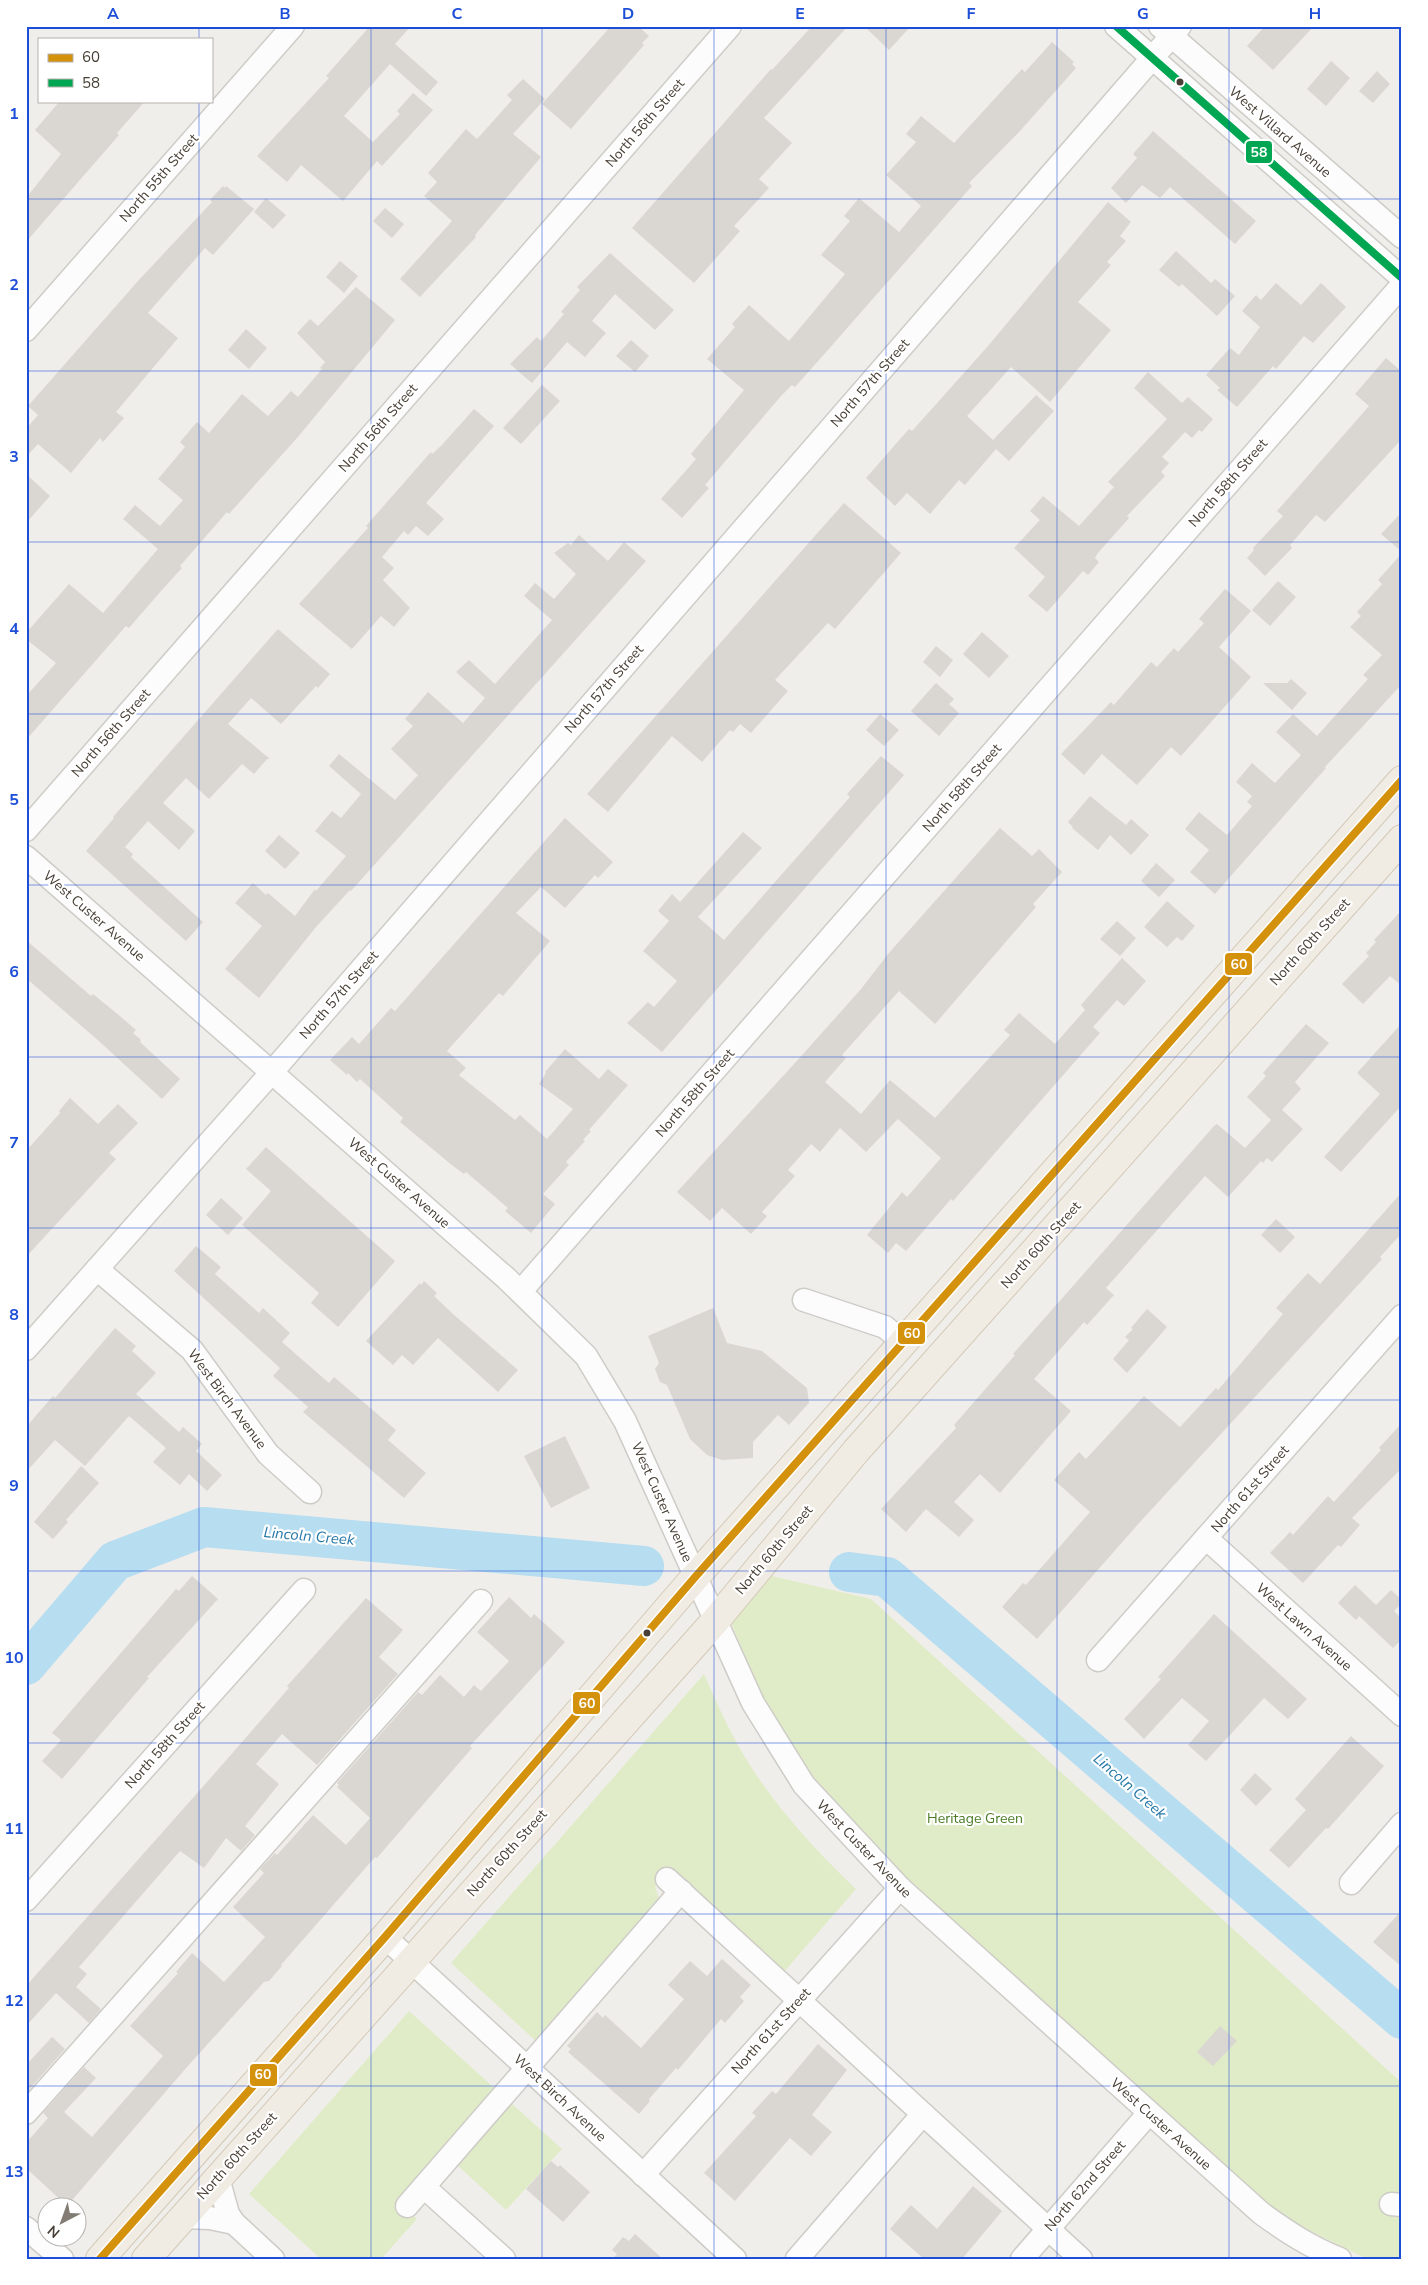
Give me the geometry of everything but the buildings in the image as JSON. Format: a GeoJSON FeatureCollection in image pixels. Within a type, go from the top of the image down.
{"type":"FeatureCollection","features":[{"type":"Feature","properties":{"kind":"main road"},"geometry":{"type":"LineString","coordinates":[[100,2259],[385,1937],[696,1576],[1402,780]]}},
{"type":"Feature","properties":{"kind":"main road","name":"North 60th Street"},"geometry":{"type":"LineString","coordinates":[[146,2259],[716,1620],[856,1451],[1402,839]]}},
{"type":"Feature","properties":{"kind":"street","name":"North 55th Street"},"geometry":{"type":"LineString","coordinates":[[26,330],[292,26]]}},
{"type":"Feature","properties":{"kind":"street","name":"North 56th Street"},"geometry":{"type":"LineString","coordinates":[[26,830],[730,26]]}},
{"type":"Feature","properties":{"kind":"street","name":"West Villard Avenue"},"geometry":{"type":"LineString","coordinates":[[1116,26],[1402,278]]}},
{"type":"Feature","properties":{"kind":"street","name":"West Villard Avenue"},"geometry":{"type":"LineString","coordinates":[[1170,30],[1402,237]]}},
{"type":"Feature","properties":{"kind":"street","name":"North 57th Street"},"geometry":{"type":"LineString","coordinates":[[26,1349],[272,1072],[1153,58],[1170,30]]}},
{"type":"Feature","properties":{"kind":"street","name":"North 58th Street"},"geometry":{"type":"LineString","coordinates":[[522,1291],[1402,285]]}},
{"type":"Feature","properties":{"kind":"street","name":"West Custer Avenue"},"geometry":{"type":"LineString","coordinates":[[26,857],[522,1291],[586,1356],[625,1421],[753,1702],[804,1785],[900,1888],[1261,2213],[1300,2241],[1340,2259]]}},
{"type":"Feature","properties":{"kind":"street","name":"West Birch Avenue"},"geometry":{"type":"LineString","coordinates":[[97,1269],[192,1350],[268,1454],[310,1492]]}},
{"type":"Feature","properties":{"kind":"street"},"geometry":{"type":"LineString","coordinates":[[804,1300],[884,1327],[903,1342]]}},
{"type":"Feature","properties":{"kind":"street","name":"North 61st Street"},"geometry":{"type":"LineString","coordinates":[[1098,1660],[1402,1316]]}},
{"type":"Feature","properties":{"kind":"street","name":"West Lawn Avenue"},"geometry":{"type":"LineString","coordinates":[[1206,1538],[1402,1715]]}},
{"type":"Feature","properties":{"kind":"street","name":"North 58th Street"},"geometry":{"type":"LineString","coordinates":[[26,1900],[304,1590]]}},
{"type":"Feature","properties":{"kind":"street"},"geometry":{"type":"LineString","coordinates":[[26,2113],[481,1601]]}},
{"type":"Feature","properties":{"kind":"street"},"geometry":{"type":"LineString","coordinates":[[1351,1883],[1402,1824]]}},
{"type":"Feature","properties":{"kind":"street"},"geometry":{"type":"LineString","coordinates":[[407,2206],[528,2068],[674,1885],[1081,2259]]}},
{"type":"Feature","properties":{"kind":"street","name":"North 61st Street"},"geometry":{"type":"LineString","coordinates":[[643,2175],[900,1888]]}},
{"type":"Feature","properties":{"kind":"street","name":"West Birch Avenue"},"geometry":{"type":"LineString","coordinates":[[385,1937],[735,2259]]}},
{"type":"Feature","properties":{"kind":"street","name":"North 62nd Street"},"geometry":{"type":"LineString","coordinates":[[1022,2259],[1149,2113]]}},
{"type":"Feature","properties":{"kind":"street"},"geometry":{"type":"LineString","coordinates":[[797,2259],[923,2114]]}},
{"type":"Feature","properties":{"kind":"street"},"geometry":{"type":"LineString","coordinates":[[218,2178],[228,2214],[234,2223],[273,2259]]}},
{"type":"Feature","properties":{"kind":"street"},"geometry":{"type":"LineString","coordinates":[[424,2187],[504,2259]]}},
{"type":"Feature","properties":{"kind":"street"},"geometry":{"type":"LineString","coordinates":[[183,2217],[234,2223]]}},
{"type":"Feature","properties":{"kind":"street"},"geometry":{"type":"LineString","coordinates":[[28,2233],[62,2259]]}},
{"type":"Feature","properties":{"kind":"green space","name":"Heritage Green"},"geometry":{"type":"Polygon","coordinates":[[[772,1576],[871,1599],[1402,2083],[1402,2259],[1367,2259],[1284,2218],[888,1862],[810,1774],[760,1694],[731,1622],[772,1576]]]}},
{"type":"Feature","properties":{"kind":"green space"},"geometry":{"type":"Polygon","coordinates":[[[704,1674],[734,1738],[764,1786],[808,1840],[856,1889],[783,1973],[670,1871],[655,1887],[659,1898],[656,1908],[538,2043],[451,1963],[704,1674]]]}},
{"type":"Feature","properties":{"kind":"green space"},"geometry":{"type":"Polygon","coordinates":[[[409,2011],[562,2149],[506,2210],[443,2152],[398,2202],[417,2219],[381,2259],[321,2259],[249,2194],[409,2011]]]}},
{"type":"Feature","properties":{"kind":"waterway","name":"Lincoln Creek"},"geometry":{"type":"LineString","coordinates":[[26,1665],[115,1561],[204,1527],[644,1566]]}},
{"type":"Feature","properties":{"kind":"waterway","name":"Lincoln Creek"},"geometry":{"type":"LineString","coordinates":[[849,1572],[887,1577],[1402,2019]]}},
{"type":"Feature","properties":{"kind":"transit line","name":"58"},"geometry":{"type":"LineString","coordinates":[[1116,26],[1402,278]]}},
{"type":"Feature","properties":{"kind":"transit line","name":"60"},"geometry":{"type":"LineString","coordinates":[[100,2259],[385,1937],[696,1576],[1402,780]]}}]}
